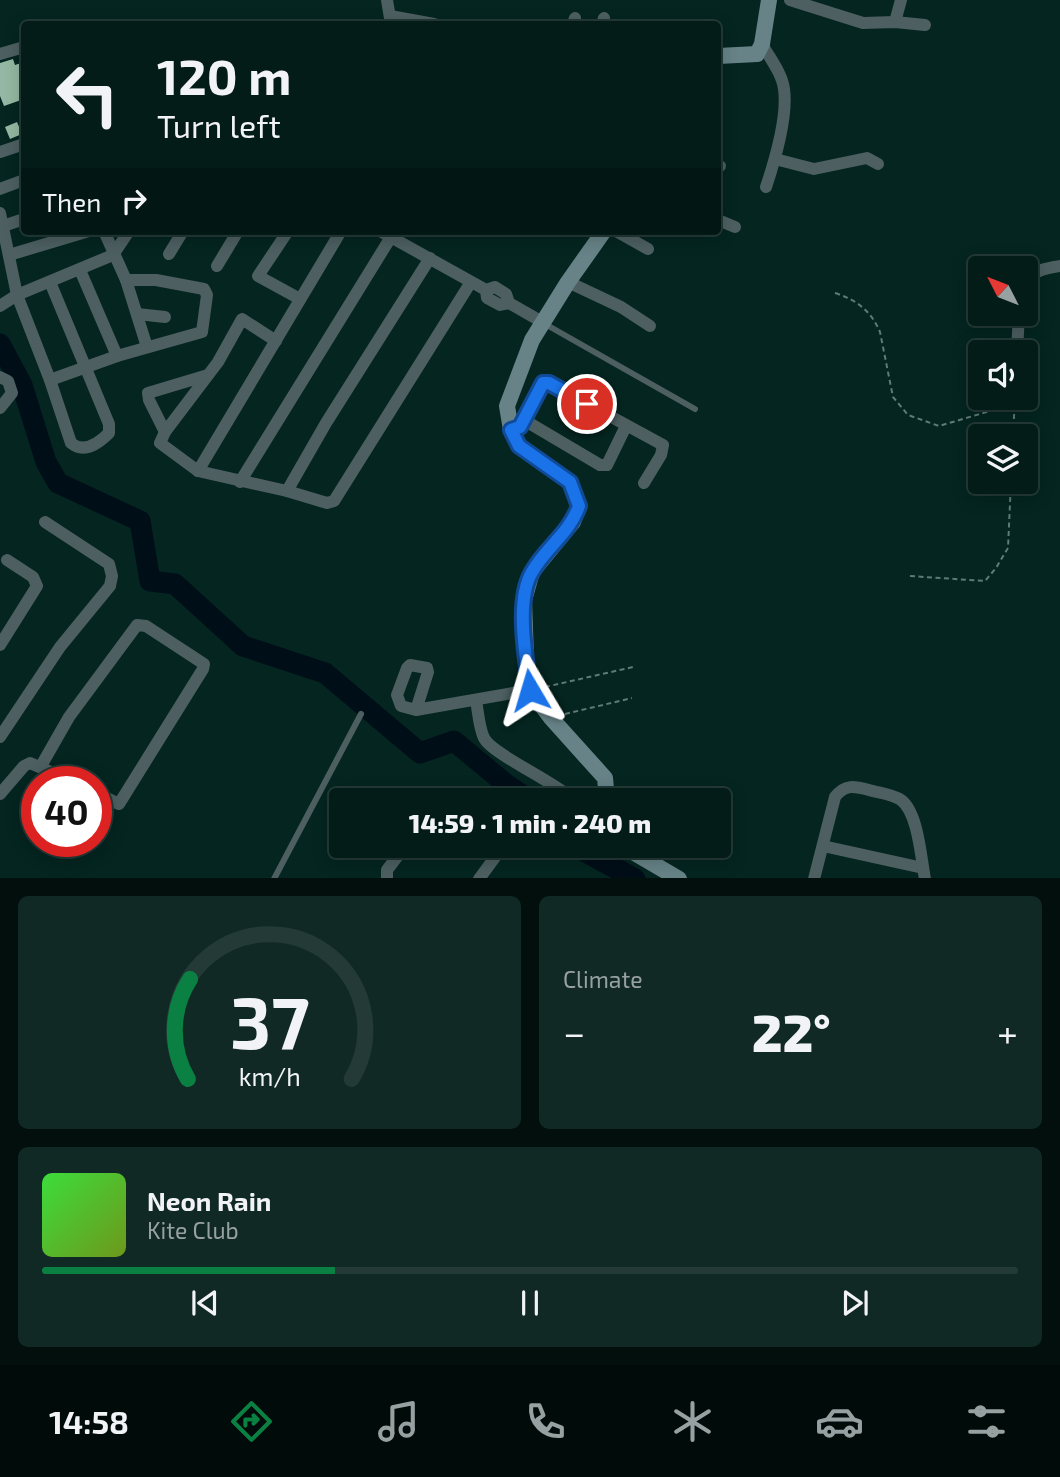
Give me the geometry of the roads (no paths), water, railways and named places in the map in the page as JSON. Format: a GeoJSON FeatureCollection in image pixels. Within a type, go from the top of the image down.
{"type":"FeatureCollection","features":[{"type":"Feature","properties":{"kind":"street"},"geometry":{"type":"LineString","coordinates":[[387,0],[390,20]]}},
{"type":"Feature","properties":{"kind":"street"},"geometry":{"type":"LineString","coordinates":[[721,56],[757,54],[762,44],[769,0]]}},
{"type":"Feature","properties":{"kind":"street"},"geometry":{"type":"LineString","coordinates":[[790,0],[863,23],[925,25]]}},
{"type":"Feature","properties":{"kind":"street"},"geometry":{"type":"LineString","coordinates":[[895,22],[901,0]]}},
{"type":"Feature","properties":{"kind":"street"},"geometry":{"type":"LineString","coordinates":[[762,44],[784,90],[775,159],[766,187]]}},
{"type":"Feature","properties":{"kind":"street"},"geometry":{"type":"LineString","coordinates":[[0,54],[21,48]]}},
{"type":"Feature","properties":{"kind":"street"},"geometry":{"type":"LineString","coordinates":[[0,152],[21,145]]}},
{"type":"Feature","properties":{"kind":"street"},"geometry":{"type":"LineString","coordinates":[[775,159],[814,169],[867,158],[878,164]]}},
{"type":"Feature","properties":{"kind":"street"},"geometry":{"type":"LineString","coordinates":[[0,189],[21,181]]}},
{"type":"Feature","properties":{"kind":"street"},"geometry":{"type":"LineString","coordinates":[[21,219],[1,219],[17,295],[71,443],[83,448],[98,444],[109,433],[109,424],[50,282]]}},
{"type":"Feature","properties":{"kind":"street"},"geometry":{"type":"LineString","coordinates":[[721,221],[735,227]]}},
{"type":"Feature","properties":{"kind":"street"},"geometry":{"type":"LineString","coordinates":[[9,255],[76,235]]}},
{"type":"Feature","properties":{"kind":"street"},"geometry":{"type":"LineString","coordinates":[[106,235],[126,280],[147,347]]}},
{"type":"Feature","properties":{"kind":"street"},"geometry":{"type":"LineString","coordinates":[[0,306],[17,295],[113,255],[127,235]]}},
{"type":"Feature","properties":{"kind":"street"},"geometry":{"type":"LineString","coordinates":[[169,254],[181,235]]}},
{"type":"Feature","properties":{"kind":"street"},"geometry":{"type":"LineString","coordinates":[[217,266],[236,235]]}},
{"type":"Feature","properties":{"kind":"street"},"geometry":{"type":"LineString","coordinates":[[285,235],[258,276],[300,299]]}},
{"type":"Feature","properties":{"kind":"street"},"geometry":{"type":"LineString","coordinates":[[198,471],[339,235]]}},
{"type":"Feature","properties":{"kind":"street"},"geometry":{"type":"LineString","coordinates":[[240,482],[385,235]]}},
{"type":"Feature","properties":{"kind":"street"},"geometry":{"type":"LineString","coordinates":[[388,235],[486,290],[495,287],[506,294],[509,303],[544,323]]}},
{"type":"Feature","properties":{"kind":"street"},"geometry":{"type":"LineString","coordinates":[[601,235],[532,340],[507,406],[518,425],[519,446],[570,482],[579,506],[573,522],[532,572],[524,600],[530,690],[551,718],[605,778],[606,788]]}},
{"type":"Feature","properties":{"kind":"street"},"geometry":{"type":"LineString","coordinates":[[623,235],[648,249]]}},
{"type":"Feature","properties":{"kind":"street"},"geometry":{"type":"LineString","coordinates":[[287,491],[430,258]]}},
{"type":"Feature","properties":{"kind":"street"},"geometry":{"type":"LineString","coordinates":[[1038,272],[1060,266]]}},
{"type":"Feature","properties":{"kind":"street"},"geometry":{"type":"LineString","coordinates":[[80,270],[117,356]]}},
{"type":"Feature","properties":{"kind":"street"},"geometry":{"type":"LineString","coordinates":[[50,380],[117,356],[202,332],[206,295],[202,288],[156,280],[126,280]]}},
{"type":"Feature","properties":{"kind":"street"},"geometry":{"type":"LineString","coordinates":[[276,341],[242,319],[208,375],[160,439],[163,446],[198,471],[327,503],[334,501],[471,282]]}},
{"type":"Feature","properties":{"kind":"street"},"geometry":{"type":"LineString","coordinates":[[568,282],[621,307],[650,326]]}},
{"type":"Feature","properties":{"kind":"street"},"geometry":{"type":"LineString","coordinates":[[137,314],[165,317]]}},
{"type":"Feature","properties":{"kind":"street"},"geometry":{"type":"LineString","coordinates":[[165,432],[148,393],[208,375]]}},
{"type":"Feature","properties":{"kind":"street"},"geometry":{"type":"LineString","coordinates":[[0,377],[8,381],[12,393],[0,408]]}},
{"type":"Feature","properties":{"kind":"street"},"geometry":{"type":"LineString","coordinates":[[518,425],[543,383],[549,383],[663,445],[661,456],[644,483]]}},
{"type":"Feature","properties":{"kind":"street"},"geometry":{"type":"LineString","coordinates":[[518,425],[600,465],[607,465],[626,426]]}},
{"type":"Feature","properties":{"kind":"street"},"geometry":{"type":"LineString","coordinates":[[0,737],[60,647],[110,586],[112,576],[108,564],[46,522]]}},
{"type":"Feature","properties":{"kind":"street"},"geometry":{"type":"LineString","coordinates":[[0,645],[37,586],[33,576],[7,560]]}},
{"type":"Feature","properties":{"kind":"street"},"geometry":{"type":"LineString","coordinates":[[24,766],[30,763],[41,766],[69,717],[137,625],[146,626],[204,664],[119,804],[112,801]]}},
{"type":"Feature","properties":{"kind":"street"},"geometry":{"type":"LineString","coordinates":[[416,710],[530,690]]}},
{"type":"Feature","properties":{"kind":"street"},"geometry":{"type":"LineString","coordinates":[[476,700],[484,738],[495,749],[559,788]]}},
{"type":"Feature","properties":{"kind":"street"},"geometry":{"type":"LineString","coordinates":[[0,794],[21,770]]}},
{"type":"Feature","properties":{"kind":"street"},"geometry":{"type":"LineString","coordinates":[[814,878],[835,797],[841,790],[852,786],[896,797],[904,802],[912,813],[924,873],[823,846]]}},
{"type":"Feature","properties":{"kind":"street"},"geometry":{"type":"LineString","coordinates":[[387,878],[387,870],[396,858]]}},
{"type":"Feature","properties":{"kind":"street"},"geometry":{"type":"LineString","coordinates":[[479,878],[494,858]]}},
{"type":"Feature","properties":{"kind":"street"},"geometry":{"type":"LineString","coordinates":[[644,858],[679,878]]}},
{"type":"Feature","properties":{"kind":"lane"},"geometry":{"type":"LineString","coordinates":[[544,323],[695,409]]}},
{"type":"Feature","properties":{"kind":"lane"},"geometry":{"type":"LineString","coordinates":[[274,878],[361,714]]}},
{"type":"Feature","properties":{"kind":"waterway"},"geometry":{"type":"LineString","coordinates":[[0,344],[22,385],[46,462],[58,483],[140,521],[150,581],[175,584],[243,646],[325,673],[420,753],[454,741],[512,788]]}},
{"type":"Feature","properties":{"kind":"waterway"},"geometry":{"type":"LineString","coordinates":[[597,858],[633,878]]}}]}
